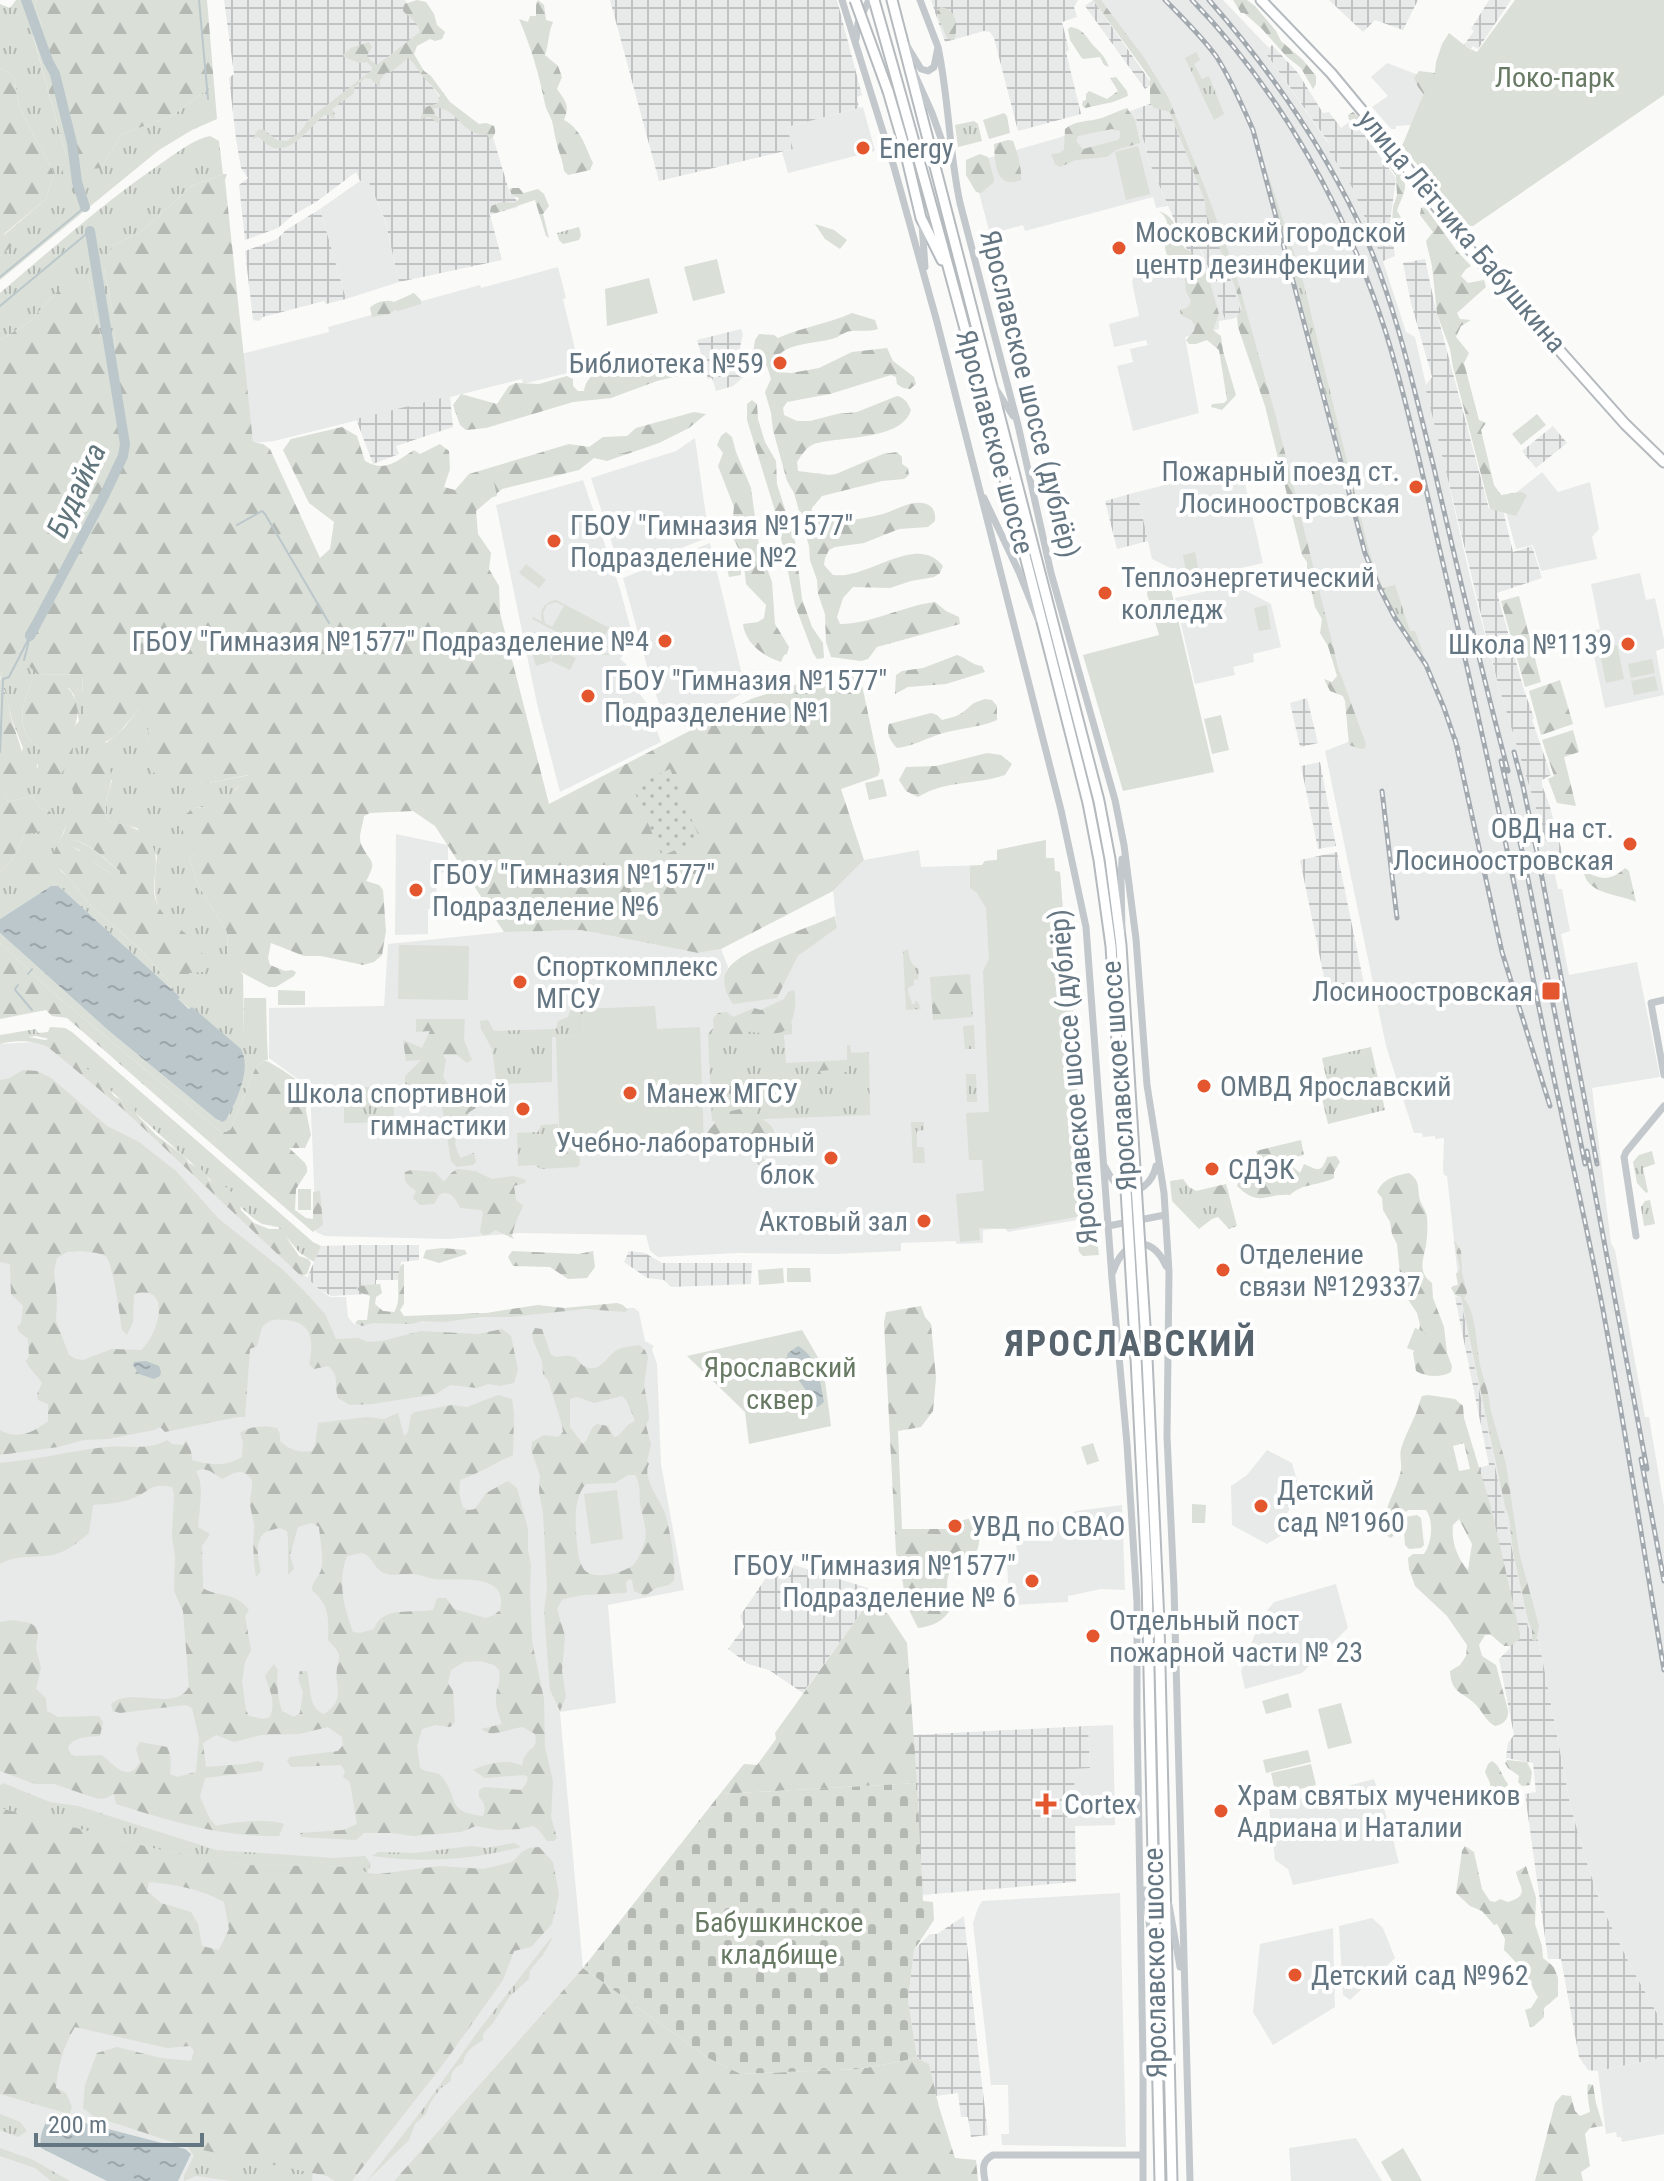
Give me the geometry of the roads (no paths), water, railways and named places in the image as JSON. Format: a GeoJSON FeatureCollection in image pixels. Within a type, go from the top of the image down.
{"type":"FeatureCollection","features":[{"type":"Feature","properties":{"kind":"main road"},"geometry":{"type":"LineString","coordinates":[[855,0],[888,91],[921,218],[951,278]]}},
{"type":"Feature","properties":{"kind":"main road","name":"Ярославское шоссе"},"geometry":{"type":"LineString","coordinates":[[871,0],[951,278],[1050,650],[1088,803],[1111,946],[1127,1121],[1159,1623],[1172,2181]]}},
{"type":"Feature","properties":{"kind":"main road","name":"Ярославское шоссе"},"geometry":{"type":"LineString","coordinates":[[892,0],[1099,801],[1121,945],[1127,1121]]}},
{"type":"Feature","properties":{"kind":"main road","name":"улица Лётчика Бабушкина"},"geometry":{"type":"LineString","coordinates":[[1261,0],[1331,73],[1463,242],[1625,424],[1664,462]]}},
{"type":"Feature","properties":{"kind":"main road","name":"Ярославское шоссе"},"geometry":{"type":"LineString","coordinates":[[1142,1358],[1160,2181]]}},
{"type":"Feature","properties":{"kind":"street","name":"Ярославское шоссе (дублёр)"},"geometry":{"type":"LineString","coordinates":[[842,0],[927,286],[1080,892],[1090,966],[1137,1602],[1143,2181]]}},
{"type":"Feature","properties":{"kind":"street"},"geometry":{"type":"LineString","coordinates":[[856,50],[856,29],[871,0]]}},
{"type":"Feature","properties":{"kind":"street","name":"Ярославское шоссе (дублёр)"},"geometry":{"type":"LineString","coordinates":[[920,0],[938,47],[953,171],[1018,425],[1051,573],[1112,789],[1124,845],[1136,939],[1147,1085],[1164,1193],[1169,1272],[1167,1436],[1190,2181]]}},
{"type":"Feature","properties":{"kind":"street"},"geometry":{"type":"LineString","coordinates":[[900,33],[921,69],[928,71],[934,67],[938,47]]}},
{"type":"Feature","properties":{"kind":"street"},"geometry":{"type":"LineString","coordinates":[[904,51],[932,113],[953,171]]}},
{"type":"Feature","properties":{"kind":"street"},"geometry":{"type":"LineString","coordinates":[[921,218],[927,286]]}},
{"type":"Feature","properties":{"kind":"street"},"geometry":{"type":"LineString","coordinates":[[989,376],[1018,425]]}},
{"type":"Feature","properties":{"kind":"street"},"geometry":{"type":"LineString","coordinates":[[977,482],[1019,572],[1050,650]]}},
{"type":"Feature","properties":{"kind":"street"},"geometry":{"type":"LineString","coordinates":[[1121,945],[1124,845]]}},
{"type":"Feature","properties":{"kind":"street"},"geometry":{"type":"LineString","coordinates":[[1664,1000],[1651,1003],[1664,1075]]}},
{"type":"Feature","properties":{"kind":"street"},"geometry":{"type":"LineString","coordinates":[[1636,1236],[1624,1157],[1664,1106]]}},
{"type":"Feature","properties":{"kind":"street"},"geometry":{"type":"LineString","coordinates":[[1103,1161],[1115,1183],[1125,1190],[1131,1190],[1150,1181],[1155,1174],[1157,1159]]}},
{"type":"Feature","properties":{"kind":"street"},"geometry":{"type":"LineString","coordinates":[[1108,1226],[1165,1215]]}},
{"type":"Feature","properties":{"kind":"street"},"geometry":{"type":"LineString","coordinates":[[1112,1279],[1117,1260],[1127,1247],[1140,1243],[1157,1251],[1169,1272]]}},
{"type":"Feature","properties":{"kind":"street"},"geometry":{"type":"LineString","coordinates":[[1137,1602],[1146,1561]]}},
{"type":"Feature","properties":{"kind":"street"},"geometry":{"type":"LineString","coordinates":[[1140,1864],[1155,1957]]}},
{"type":"Feature","properties":{"kind":"street"},"geometry":{"type":"LineString","coordinates":[[1164,1879],[1185,1985]]}},
{"type":"Feature","properties":{"kind":"street"},"geometry":{"type":"LineString","coordinates":[[985,2181],[983,2167],[988,2157],[993,2155],[1143,2155]]}},
{"type":"Feature","properties":{"kind":"water"},"geometry":{"type":"Polygon","coordinates":[[[51,886],[62,889],[180,997],[178,999],[189,1009],[192,1007],[241,1049],[244,1076],[226,1120],[216,1119],[109,1031],[0,933],[0,919],[51,886]]]}},
{"type":"Feature","properties":{"kind":"water"},"geometry":{"type":"Polygon","coordinates":[[[798,1346],[810,1356],[817,1370],[824,1402],[818,1407],[812,1406],[809,1395],[786,1361],[788,1353],[798,1346]]]}},
{"type":"Feature","properties":{"kind":"water"},"geometry":{"type":"Polygon","coordinates":[[[146,1361],[159,1366],[160,1376],[154,1379],[139,1374],[134,1362],[146,1361]]]}},
{"type":"Feature","properties":{"kind":"water"},"geometry":{"type":"Polygon","coordinates":[[[58,2116],[185,2149],[191,2154],[178,2181],[107,2181],[41,2148],[41,2136],[49,2117],[58,2116]]]}},
{"type":"Feature","properties":{"kind":"waterway","name":"Будайка"},"geometry":{"type":"LineString","coordinates":[[26,0],[55,74],[85,207]]}},
{"type":"Feature","properties":{"kind":"waterway"},"geometry":{"type":"LineString","coordinates":[[199,0],[208,99]]}},
{"type":"Feature","properties":{"kind":"waterway"},"geometry":{"type":"LineString","coordinates":[[0,277],[85,207]]}},
{"type":"Feature","properties":{"kind":"waterway"},"geometry":{"type":"LineString","coordinates":[[0,306],[90,231]]}},
{"type":"Feature","properties":{"kind":"waterway","name":"Будайка"},"geometry":{"type":"LineString","coordinates":[[30,636],[102,500],[123,456],[125,444],[90,231]]}},
{"type":"Feature","properties":{"kind":"waterway"},"geometry":{"type":"LineString","coordinates":[[237,525],[262,511],[265,514],[329,623]]}},
{"type":"Feature","properties":{"kind":"waterway"},"geometry":{"type":"LineString","coordinates":[[332,628],[338,639]]}},
{"type":"Feature","properties":{"kind":"waterway","name":"Будайка"},"geometry":{"type":"LineString","coordinates":[[0,752],[3,679],[9,677],[30,636]]}},
{"type":"Feature","properties":{"kind":"waterway","name":"Будайка"},"geometry":{"type":"LineString","coordinates":[[24,660],[30,637]]}},
{"type":"Feature","properties":{"kind":"waterway"},"geometry":{"type":"LineString","coordinates":[[28,974],[32,969]]}},
{"type":"Feature","properties":{"kind":"waterway"},"geometry":{"type":"LineString","coordinates":[[18,985],[16,991],[32,1010]]}},
{"type":"Feature","properties":{"kind":"railway"},"geometry":{"type":"LineString","coordinates":[[1165,0],[1216,56],[1253,130],[1365,553],[1395,618],[1426,665],[1458,749]]}},
{"type":"Feature","properties":{"kind":"railway"},"geometry":{"type":"LineString","coordinates":[[1192,0],[1254,74],[1308,155],[1352,242],[1395,362],[1479,720],[1594,1263],[1664,1670]]}},
{"type":"Feature","properties":{"kind":"railway"},"geometry":{"type":"LineString","coordinates":[[1209,0],[1256,57],[1317,146],[1352,210],[1379,270],[1412,380],[1508,771]]}},
{"type":"Feature","properties":{"kind":"railway"},"geometry":{"type":"LineString","coordinates":[[1455,739],[1502,952],[1550,1106]]}},
{"type":"Feature","properties":{"kind":"railway"},"geometry":{"type":"LineString","coordinates":[[1514,752],[1539,862],[1597,1164]]}},
{"type":"Feature","properties":{"kind":"railway"},"geometry":{"type":"LineString","coordinates":[[1501,761],[1525,864],[1585,1164]]}},
{"type":"Feature","properties":{"kind":"railway"},"geometry":{"type":"LineString","coordinates":[[1382,791],[1397,918]]}},
{"type":"Feature","properties":{"kind":"railway"},"geometry":{"type":"LineString","coordinates":[[1587,1151],[1647,1469]]}},
{"type":"Feature","properties":{"kind":"railway"},"geometry":{"type":"LineString","coordinates":[[1641,1459],[1664,1581]]}},
{"type":"Feature","properties":{"kind":"place","name":"Energy"},"geometry":{"type":"Point","coordinates":[863,148]}},
{"type":"Feature","properties":{"kind":"place","name":"Московский городской центр дезинфекции"},"geometry":{"type":"Point","coordinates":[1119,248]}},
{"type":"Feature","properties":{"kind":"place","name":"Библиотека №59"},"geometry":{"type":"Point","coordinates":[780,363]}},
{"type":"Feature","properties":{"kind":"place","name":"Пожарный поезд ст. Лосиноостровская"},"geometry":{"type":"Point","coordinates":[1416,487]}},
{"type":"Feature","properties":{"kind":"place","name":"ГБОУ \"Гимназия №1577\" Подразделение №2"},"geometry":{"type":"Point","coordinates":[554,541]}},
{"type":"Feature","properties":{"kind":"place","name":"Теплоэнергетический колледж"},"geometry":{"type":"Point","coordinates":[1105,593]}},
{"type":"Feature","properties":{"kind":"place","name":"ГБОУ \"Гимназия №1577\" Подразделение №4"},"geometry":{"type":"Point","coordinates":[665,641]}},
{"type":"Feature","properties":{"kind":"place","name":"Школа №1139"},"geometry":{"type":"Point","coordinates":[1628,644]}},
{"type":"Feature","properties":{"kind":"place","name":"ГБОУ \"Гимназия №1577\" Подразделение №1"},"geometry":{"type":"Point","coordinates":[588,696]}},
{"type":"Feature","properties":{"kind":"place","name":"ОВД на ст. Лосиноостровская"},"geometry":{"type":"Point","coordinates":[1630,844]}},
{"type":"Feature","properties":{"kind":"place","name":"ГБОУ \"Гимназия №1577\" Подразделение №6"},"geometry":{"type":"Point","coordinates":[416,890]}},
{"type":"Feature","properties":{"kind":"place","name":"Спорткомплекс МГСУ"},"geometry":{"type":"Point","coordinates":[520,982]}},
{"type":"Feature","properties":{"kind":"place","name":"Лосиноостровская"},"geometry":{"type":"Point","coordinates":[1551,991]}},
{"type":"Feature","properties":{"kind":"place","name":"ОМВД Ярославский"},"geometry":{"type":"Point","coordinates":[1204,1086]}},
{"type":"Feature","properties":{"kind":"place","name":"Манеж МГСУ"},"geometry":{"type":"Point","coordinates":[630,1093]}},
{"type":"Feature","properties":{"kind":"place","name":"Школа спортивной гимнастики"},"geometry":{"type":"Point","coordinates":[523,1109]}},
{"type":"Feature","properties":{"kind":"place","name":"Учебно-лабораторный блок"},"geometry":{"type":"Point","coordinates":[831,1158]}},
{"type":"Feature","properties":{"kind":"place","name":"СДЭК"},"geometry":{"type":"Point","coordinates":[1212,1169]}},
{"type":"Feature","properties":{"kind":"place","name":"Актовый зал"},"geometry":{"type":"Point","coordinates":[924,1221]}},
{"type":"Feature","properties":{"kind":"place","name":"Отделение связи №129337"},"geometry":{"type":"Point","coordinates":[1223,1270]}},
{"type":"Feature","properties":{"kind":"place","name":"Детский сад №1960"},"geometry":{"type":"Point","coordinates":[1261,1506]}},
{"type":"Feature","properties":{"kind":"place","name":"УВД по СВАО"},"geometry":{"type":"Point","coordinates":[955,1526]}},
{"type":"Feature","properties":{"kind":"place","name":"ГБОУ \"Гимназия №1577\" Подразделение № 6"},"geometry":{"type":"Point","coordinates":[1032,1581]}},
{"type":"Feature","properties":{"kind":"place","name":"Отдельный пост пожарной части № 23"},"geometry":{"type":"Point","coordinates":[1093,1636]}},
{"type":"Feature","properties":{"kind":"place","name":"Cortex"},"geometry":{"type":"Point","coordinates":[1046,1804]}},
{"type":"Feature","properties":{"kind":"place","name":"Храм святых мучеников Адриана и Наталии"},"geometry":{"type":"Point","coordinates":[1221,1811]}},
{"type":"Feature","properties":{"kind":"place","name":"Детский сад №962"},"geometry":{"type":"Point","coordinates":[1295,1975]}},
{"type":"Feature","properties":{"kind":"district","name":"ЯРОСЛАВСКИЙ"},"geometry":{"type":"Point","coordinates":[1131,1344]}},
{"type":"Feature","properties":{"kind":"park label","name":"Локо-парк"},"geometry":{"type":"Point","coordinates":[1555,77]}},
{"type":"Feature","properties":{"kind":"park label","name":"Ярославский сквер"},"geometry":{"type":"Point","coordinates":[780,1383]}},
{"type":"Feature","properties":{"kind":"park label","name":"Бабушкинское кладбище"},"geometry":{"type":"Point","coordinates":[779,1938]}}]}
